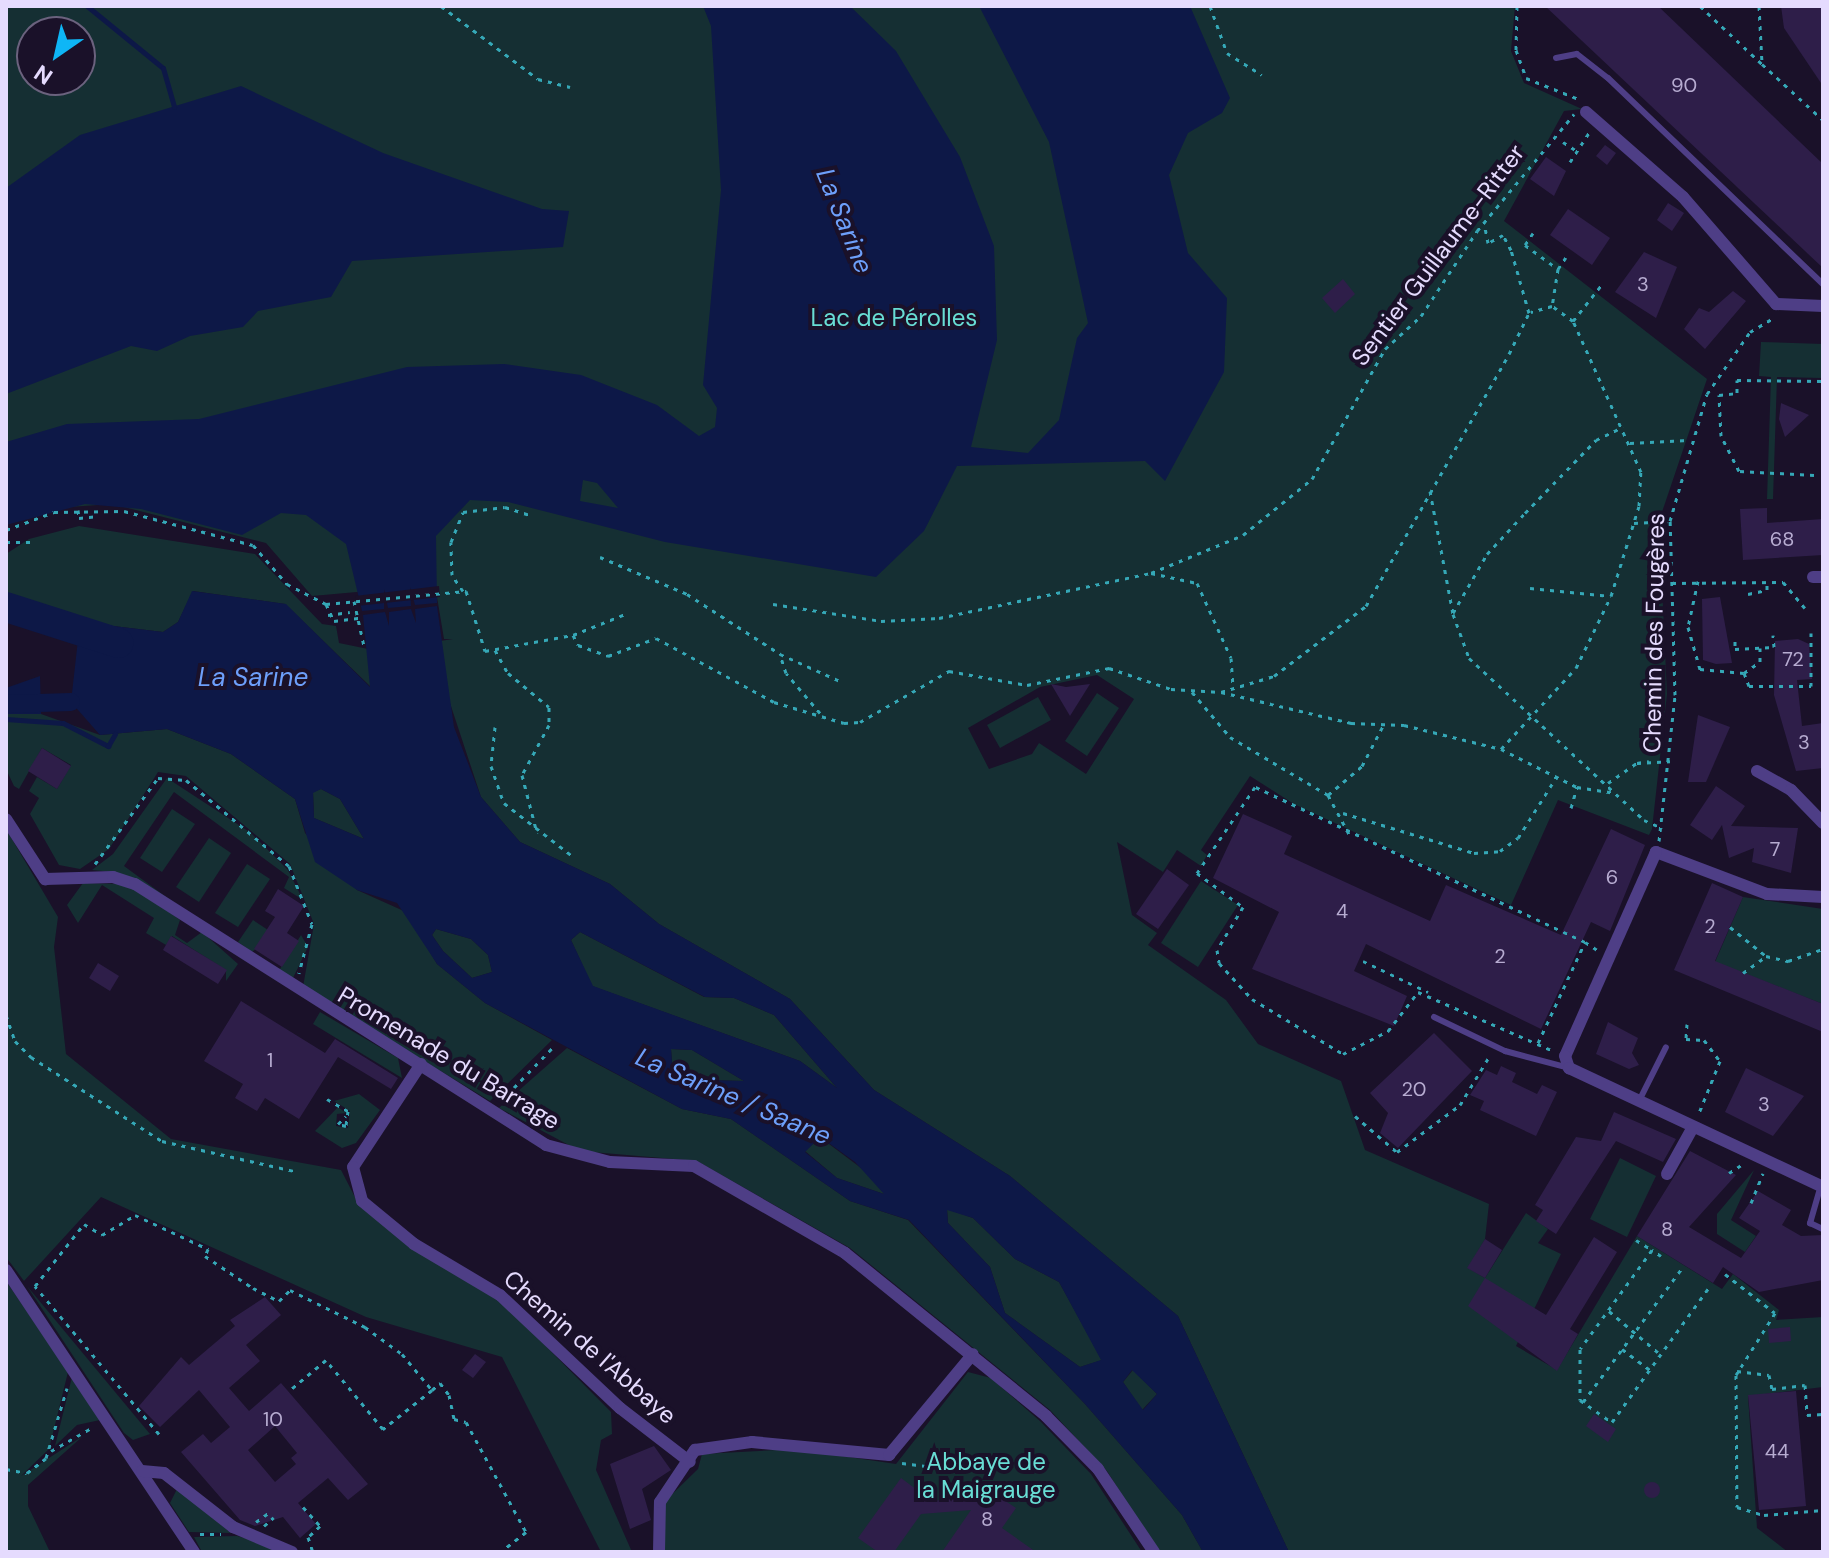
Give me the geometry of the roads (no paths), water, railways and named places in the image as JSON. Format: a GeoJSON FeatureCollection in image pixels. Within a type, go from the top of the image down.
{"type":"FeatureCollection","features":[{"type":"Feature","properties":{"kind":"street"},"geometry":{"type":"LineString","coordinates":[[1586,112],[1683,197],[1785,309],[1823,306]]}},
{"type":"Feature","properties":{"kind":"street"},"geometry":{"type":"LineString","coordinates":[[1757,771],[1791,790],[1823,823]]}},
{"type":"Feature","properties":{"kind":"street","name":"Promenade du Barrage"},"geometry":{"type":"LineString","coordinates":[[6,819],[39,874],[135,884],[292,989],[421,1064],[492,1110],[577,1157],[665,1161],[718,1176],[845,1253],[973,1354],[1098,1469],[1154,1552]]}},
{"type":"Feature","properties":{"kind":"street"},"geometry":{"type":"LineString","coordinates":[[1822,1185],[1569,1068],[1565,1056],[1656,852],[1767,894],[1823,897]]}},
{"type":"Feature","properties":{"kind":"street","name":"Chemin de l'Abbaye"},"geometry":{"type":"LineString","coordinates":[[421,1064],[351,1178],[377,1216],[500,1295],[620,1408],[690,1462]]}},
{"type":"Feature","properties":{"kind":"street"},"geometry":{"type":"LineString","coordinates":[[1667,1174],[1692,1127]]}},
{"type":"Feature","properties":{"kind":"street"},"geometry":{"type":"LineString","coordinates":[[6,1270],[71,1373],[107,1420],[194,1552]]}},
{"type":"Feature","properties":{"kind":"street"},"geometry":{"type":"LineString","coordinates":[[659,1552],[660,1502],[705,1445],[752,1442],[889,1455],[973,1354]]}},
{"type":"Feature","properties":{"kind":"street"},"geometry":{"type":"LineString","coordinates":[[142,1471],[164,1473],[243,1533],[292,1552]]}},
{"type":"Feature","properties":{"kind":"lane"},"geometry":{"type":"LineString","coordinates":[[1556,58],[1577,54],[1608,78],[1823,284]]}},
{"type":"Feature","properties":{"kind":"lane"},"geometry":{"type":"LineString","coordinates":[[1434,1017],[1516,1055],[1569,1068]]}},
{"type":"Feature","properties":{"kind":"lane"},"geometry":{"type":"LineString","coordinates":[[1639,1102],[1666,1047]]}},
{"type":"Feature","properties":{"kind":"lane"},"geometry":{"type":"LineString","coordinates":[[1822,1185],[1810,1223],[1823,1229]]}},
{"type":"Feature","properties":{"kind":"water","name":"Lac de Pérolles"},"geometry":{"type":"Polygon","coordinates":[[[703,6],[850,6],[896,51],[960,157],[994,246],[997,340],[971,447],[1028,453],[1059,420],[1077,338],[1088,323],[1049,142],[979,6],[1190,6],[1230,98],[1222,113],[1188,133],[1169,175],[1188,253],[1227,298],[1224,372],[1165,481],[1145,461],[957,466],[924,531],[876,577],[665,542],[508,502],[470,500],[436,536],[437,603],[415,605],[410,587],[411,606],[388,608],[384,589],[384,609],[362,611],[346,544],[306,515],[281,513],[242,535],[141,509],[85,504],[6,525],[6,442],[67,424],[199,419],[407,367],[504,364],[581,375],[657,405],[699,436],[715,427],[717,408],[703,385],[721,190],[711,26],[703,6]],[[583,480],[580,501],[618,508],[597,483],[583,480]]]}},
{"type":"Feature","properties":{"kind":"water"},"geometry":{"type":"Polygon","coordinates":[[[241,86],[383,153],[542,209],[569,211],[563,247],[352,261],[331,297],[258,311],[243,327],[190,336],[157,351],[131,346],[6,394],[6,188],[80,135],[241,86]]]}},
{"type":"Feature","properties":{"kind":"water","name":"La Sarine"},"geometry":{"type":"Polygon","coordinates":[[[192,591],[286,604],[370,687],[363,615],[385,612],[389,626],[389,612],[411,609],[416,623],[415,609],[437,606],[454,727],[481,797],[520,842],[610,884],[659,924],[790,999],[874,1090],[1010,1176],[1178,1316],[1289,1552],[1203,1552],[1182,1515],[1085,1404],[909,1220],[850,1201],[731,1119],[682,1109],[485,1003],[437,964],[397,903],[357,890],[315,862],[295,799],[231,754],[167,729],[100,735],[71,702],[80,622],[163,632],[178,622],[192,591]],[[321,789],[313,793],[314,818],[364,839],[340,799],[321,789]],[[436,929],[432,935],[443,951],[472,978],[492,972],[488,955],[471,939],[436,929]],[[580,932],[571,940],[593,986],[800,1061],[837,1088],[774,1015],[734,998],[705,997],[580,932]],[[671,1049],[672,1063],[699,1080],[744,1081],[692,1050],[671,1049]],[[814,1143],[805,1152],[837,1178],[884,1194],[855,1162],[830,1144],[814,1143]],[[947,1210],[948,1223],[990,1267],[1005,1313],[1080,1367],[1101,1360],[1059,1282],[1015,1259],[973,1218],[947,1210]],[[1132,1370],[1123,1382],[1143,1410],[1157,1394],[1132,1370]]]}},
{"type":"Feature","properties":{"kind":"water"},"geometry":{"type":"Polygon","coordinates":[[[40,676],[41,714],[6,714],[6,688],[40,676]]]}},
{"type":"Feature","properties":{"kind":"waterway"},"geometry":{"type":"LineString","coordinates":[[87,6],[163,68],[174,106]]}},
{"type":"Feature","properties":{"kind":"waterway","name":"La Sarine / Saane"},"geometry":{"type":"LineString","coordinates":[[6,607],[118,643]]}},
{"type":"Feature","properties":{"kind":"waterway"},"geometry":{"type":"LineString","coordinates":[[6,704],[71,702]]}},
{"type":"Feature","properties":{"kind":"waterway"},"geometry":{"type":"LineString","coordinates":[[6,719],[63,723],[108,746],[115,734]]}},
{"type":"Feature","properties":{"kind":"park label","name":"Abbaye de la Maigrauge"},"geometry":{"type":"Point","coordinates":[986,1476]}}]}
